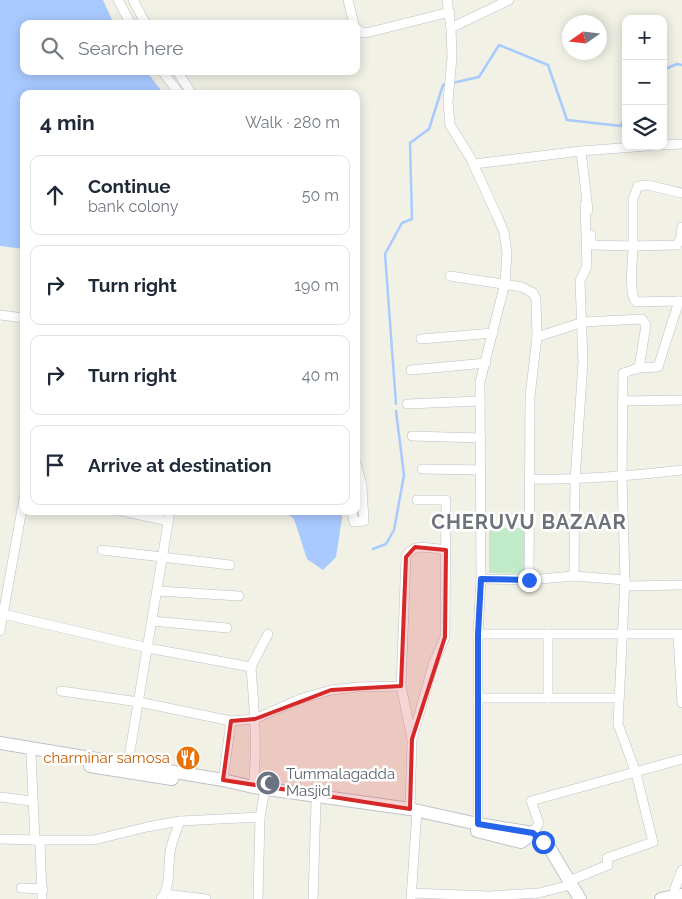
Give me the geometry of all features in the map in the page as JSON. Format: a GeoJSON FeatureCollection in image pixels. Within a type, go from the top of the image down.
{"type":"FeatureCollection","features":[{"type":"Feature","properties":{"kind":"main road"},"geometry":{"type":"LineString","coordinates":[[0,743],[222,780],[316,803],[414,812],[521,842],[533,833]]}},
{"type":"Feature","properties":{"kind":"main road"},"geometry":{"type":"LineString","coordinates":[[0,748],[110,770],[414,812],[533,833],[549,847],[580,899]]}},
{"type":"Feature","properties":{"kind":"street"},"geometry":{"type":"LineString","coordinates":[[118,0],[129,20]]}},
{"type":"Feature","properties":{"kind":"street"},"geometry":{"type":"LineString","coordinates":[[133,0],[144,20]]}},
{"type":"Feature","properties":{"kind":"street"},"geometry":{"type":"LineString","coordinates":[[348,0],[353,20]]}},
{"type":"Feature","properties":{"kind":"street"},"geometry":{"type":"LineString","coordinates":[[447,0],[450,12],[452,57],[448,102],[450,125],[474,164],[504,232],[507,254],[505,283],[480,382],[481,579],[478,634],[478,824]]}},
{"type":"Feature","properties":{"kind":"street"},"geometry":{"type":"LineString","coordinates":[[451,28],[509,0]]}},
{"type":"Feature","properties":{"kind":"street"},"geometry":{"type":"LineString","coordinates":[[360,31],[370,32],[450,12]]}},
{"type":"Feature","properties":{"kind":"street"},"geometry":{"type":"LineString","coordinates":[[165,75],[177,90]]}},
{"type":"Feature","properties":{"kind":"street"},"geometry":{"type":"LineString","coordinates":[[180,75],[189,90]]}},
{"type":"Feature","properties":{"kind":"street"},"geometry":{"type":"LineString","coordinates":[[667,145],[682,144]]}},
{"type":"Feature","properties":{"kind":"street"},"geometry":{"type":"LineString","coordinates":[[474,164],[622,148]]}},
{"type":"Feature","properties":{"kind":"street"},"geometry":{"type":"LineString","coordinates":[[580,151],[591,245],[677,245],[681,238],[682,228]]}},
{"type":"Feature","properties":{"kind":"street"},"geometry":{"type":"LineString","coordinates":[[446,550],[415,547],[408,552],[406,557],[401,686],[412,739],[414,812],[411,896],[489,896],[539,893],[569,883],[608,865],[607,858],[653,842],[636,773],[618,724],[625,583],[622,478],[623,373],[639,368],[658,367],[680,301],[642,302],[633,298],[633,199],[638,186],[648,184],[682,193]]}},
{"type":"Feature","properties":{"kind":"street"},"geometry":{"type":"LineString","coordinates":[[574,576],[575,480],[583,362],[580,281],[587,266],[585,204]]}},
{"type":"Feature","properties":{"kind":"street"},"geometry":{"type":"LineString","coordinates":[[450,276],[522,286],[533,293],[536,299],[537,337],[530,387],[529,580]]}},
{"type":"Feature","properties":{"kind":"street"},"geometry":{"type":"LineString","coordinates":[[0,315],[20,318]]}},
{"type":"Feature","properties":{"kind":"street"},"geometry":{"type":"LineString","coordinates":[[537,337],[583,322],[642,319],[646,325],[639,368]]}},
{"type":"Feature","properties":{"kind":"street"},"geometry":{"type":"LineString","coordinates":[[421,339],[493,333]]}},
{"type":"Feature","properties":{"kind":"street"},"geometry":{"type":"LineString","coordinates":[[411,370],[486,363]]}},
{"type":"Feature","properties":{"kind":"street"},"geometry":{"type":"LineString","coordinates":[[622,401],[682,400]]}},
{"type":"Feature","properties":{"kind":"street"},"geometry":{"type":"LineString","coordinates":[[407,404],[480,401]]}},
{"type":"Feature","properties":{"kind":"street"},"geometry":{"type":"LineString","coordinates":[[412,436],[481,438]]}},
{"type":"Feature","properties":{"kind":"street"},"geometry":{"type":"LineString","coordinates":[[422,469],[481,470]]}},
{"type":"Feature","properties":{"kind":"street"},"geometry":{"type":"LineString","coordinates":[[530,479],[622,478],[682,470]]}},
{"type":"Feature","properties":{"kind":"street"},"geometry":{"type":"LineString","coordinates":[[353,515],[354,522],[364,521],[360,478]]}},
{"type":"Feature","properties":{"kind":"street"},"geometry":{"type":"LineString","coordinates":[[412,739],[431,671],[445,637],[446,500],[418,500]]}},
{"type":"Feature","properties":{"kind":"street"},"geometry":{"type":"LineString","coordinates":[[0,631],[21,515]]}},
{"type":"Feature","properties":{"kind":"street"},"geometry":{"type":"LineString","coordinates":[[140,515],[168,521]]}},
{"type":"Feature","properties":{"kind":"street"},"geometry":{"type":"LineString","coordinates":[[128,763],[169,515]]}},
{"type":"Feature","properties":{"kind":"street"},"geometry":{"type":"LineString","coordinates":[[102,550],[230,565]]}},
{"type":"Feature","properties":{"kind":"street"},"geometry":{"type":"LineString","coordinates":[[481,579],[529,580],[574,576],[625,583],[682,585]]}},
{"type":"Feature","properties":{"kind":"street"},"geometry":{"type":"LineString","coordinates":[[158,591],[239,596]]}},
{"type":"Feature","properties":{"kind":"street"},"geometry":{"type":"LineString","coordinates":[[3,614],[148,648],[251,667]]}},
{"type":"Feature","properties":{"kind":"street"},"geometry":{"type":"LineString","coordinates":[[152,621],[226,628]]}},
{"type":"Feature","properties":{"kind":"street"},"geometry":{"type":"LineString","coordinates":[[258,899],[261,790],[255,765],[255,720],[251,667],[268,634]]}},
{"type":"Feature","properties":{"kind":"street"},"geometry":{"type":"LineString","coordinates":[[478,634],[680,634],[682,703]]}},
{"type":"Feature","properties":{"kind":"street"},"geometry":{"type":"LineString","coordinates":[[548,634],[548,698]]}},
{"type":"Feature","properties":{"kind":"street"},"geometry":{"type":"LineString","coordinates":[[61,692],[139,702],[231,721],[255,720],[300,699],[331,690],[401,686]]}},
{"type":"Feature","properties":{"kind":"street"},"geometry":{"type":"LineString","coordinates":[[478,698],[619,698]]}},
{"type":"Feature","properties":{"kind":"street"},"geometry":{"type":"LineString","coordinates":[[222,780],[231,721]]}},
{"type":"Feature","properties":{"kind":"street"},"geometry":{"type":"LineString","coordinates":[[31,754],[32,801],[38,840],[43,889],[42,899]]}},
{"type":"Feature","properties":{"kind":"street"},"geometry":{"type":"LineString","coordinates":[[533,833],[539,823],[531,801],[571,788],[636,773],[682,759]]}},
{"type":"Feature","properties":{"kind":"street"},"geometry":{"type":"LineString","coordinates":[[0,797],[32,801]]}},
{"type":"Feature","properties":{"kind":"street"},"geometry":{"type":"LineString","coordinates":[[313,899],[316,803]]}},
{"type":"Feature","properties":{"kind":"street"},"geometry":{"type":"LineString","coordinates":[[0,839],[94,840],[180,821],[260,817]]}},
{"type":"Feature","properties":{"kind":"street"},"geometry":{"type":"LineString","coordinates":[[180,821],[172,840],[163,896],[206,899]]}},
{"type":"Feature","properties":{"kind":"street"},"geometry":{"type":"LineString","coordinates":[[673,897],[682,870]]}},
{"type":"Feature","properties":{"kind":"street"},"geometry":{"type":"LineString","coordinates":[[21,888],[43,889]]}},
{"type":"Feature","properties":{"kind":"highlighted area"},"geometry":{"type":"Polygon","coordinates":[[[415,547],[446,550],[445,637],[412,739],[410,809],[223,780],[231,721],[255,719],[331,690],[401,686],[406,557],[415,547]]]}},
{"type":"Feature","properties":{"kind":"green space"},"geometry":{"type":"Polygon","coordinates":[[[489,528],[528,528],[527,574],[489,573],[489,528]]]}},
{"type":"Feature","properties":{"kind":"water"},"geometry":{"type":"Polygon","coordinates":[[[0,0],[103,0],[112,20],[20,20],[20,75],[149,75],[161,90],[20,90],[20,248],[0,246],[0,0]]]}},
{"type":"Feature","properties":{"kind":"water"},"geometry":{"type":"Polygon","coordinates":[[[289,515],[342,515],[336,557],[323,570],[307,559],[294,519],[289,515]]]}},
{"type":"Feature","properties":{"kind":"waterway"},"geometry":{"type":"LineString","coordinates":[[396,404],[385,254],[402,223],[412,219],[410,143],[429,129],[443,85],[479,77],[499,45],[548,65],[567,120],[621,126],[622,123]]}},
{"type":"Feature","properties":{"kind":"waterway"},"geometry":{"type":"LineString","coordinates":[[667,68],[677,64],[682,65]]}},
{"type":"Feature","properties":{"kind":"waterway"},"geometry":{"type":"LineString","coordinates":[[373,549],[386,544],[394,530],[404,475],[396,411]]}},
{"type":"Feature","properties":{"kind":"place","name":"charminar samosa"},"geometry":{"type":"Point","coordinates":[188,758]}},
{"type":"Feature","properties":{"kind":"place","name":"Tummalagadda Masjid"},"geometry":{"type":"Point","coordinates":[268,783]}},
{"type":"Feature","properties":{"kind":"district","name":"CHERUVU BAZAAR"},"geometry":{"type":"Point","coordinates":[529,522]}},
{"type":"Feature","properties":{"kind":"route"},"geometry":{"type":"LineString","coordinates":[[529,580],[481,579],[478,634],[478,824],[533,833],[543,842]]}}]}
